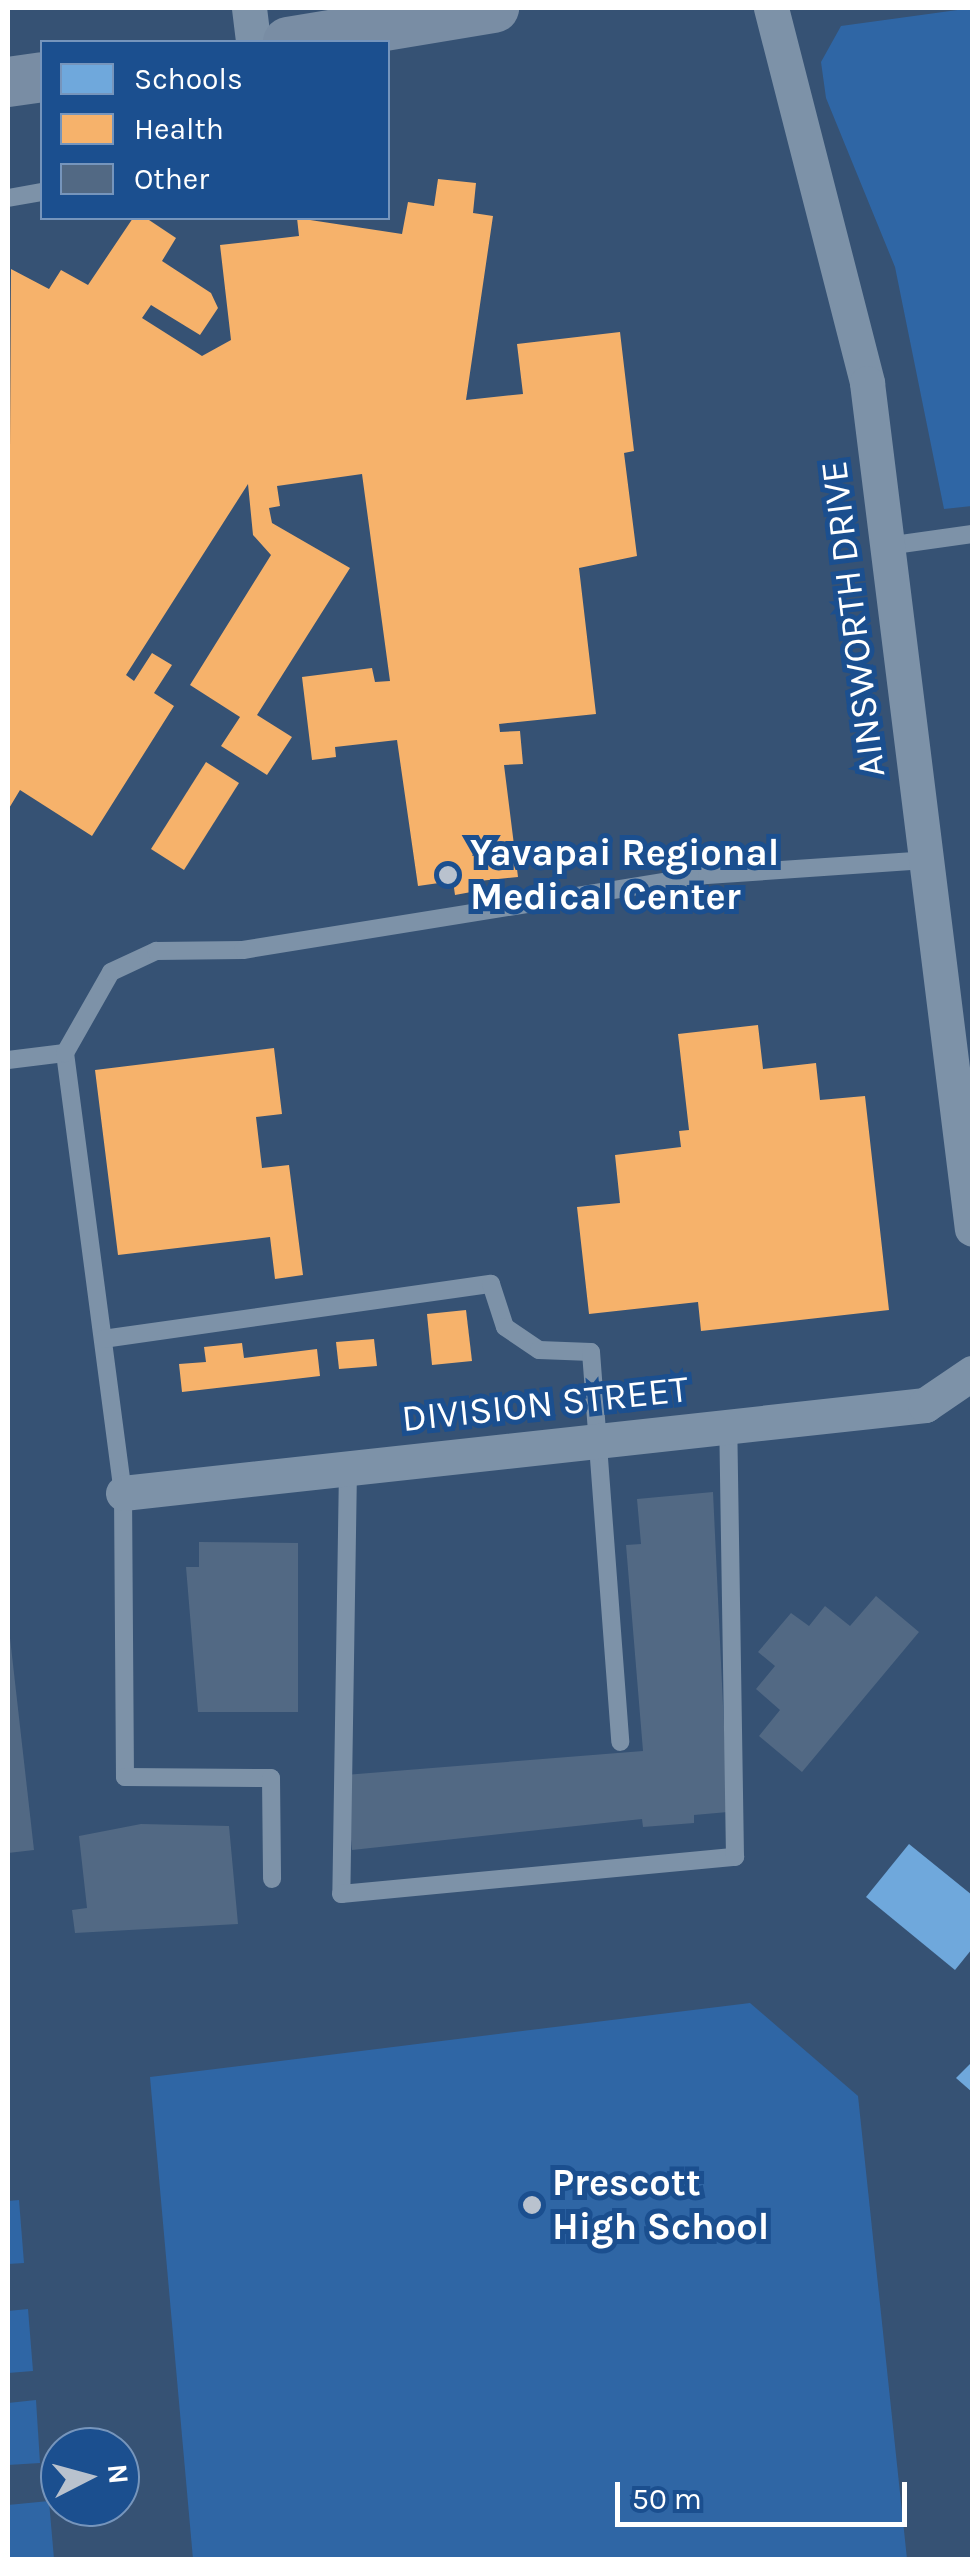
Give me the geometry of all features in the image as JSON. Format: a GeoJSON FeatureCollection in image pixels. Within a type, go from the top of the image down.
{"type":"FeatureCollection","features":[{"type":"Feature","properties":{"kind":"main road"},"geometry":{"type":"LineString","coordinates":[[300,40],[494,8]]}},
{"type":"Feature","properties":{"kind":"main road"},"geometry":{"type":"LineString","coordinates":[[8,82],[40,77]]}},
{"type":"Feature","properties":{"kind":"street"},"geometry":{"type":"LineString","coordinates":[[248,8],[253,40]]}},
{"type":"Feature","properties":{"kind":"street","name":"AINSWORTH DRIVE"},"geometry":{"type":"LineString","coordinates":[[771,8],[867,383],[925,860],[966,1121],[972,1229]]}},
{"type":"Feature","properties":{"kind":"street"},"geometry":{"type":"LineString","coordinates":[[972,1373],[972,1381]]}},
{"type":"Feature","properties":{"kind":"street","name":"DIVISION STREET"},"geometry":{"type":"LineString","coordinates":[[123,1493],[925,1405],[972,1381]]}},
{"type":"Feature","properties":{"kind":"lane"},"geometry":{"type":"LineString","coordinates":[[8,198],[40,192]]}},
{"type":"Feature","properties":{"kind":"lane"},"geometry":{"type":"LineString","coordinates":[[887,546],[972,534]]}},
{"type":"Feature","properties":{"kind":"lane"},"geometry":{"type":"LineString","coordinates":[[272,1880],[271,1778],[124,1777],[123,1493],[65,1053],[111,972],[156,951],[243,950],[707,875],[925,860]]}},
{"type":"Feature","properties":{"kind":"lane"},"geometry":{"type":"LineString","coordinates":[[8,1060],[65,1053]]}},
{"type":"Feature","properties":{"kind":"lane"},"geometry":{"type":"LineString","coordinates":[[103,1340],[491,1284],[505,1327],[538,1350],[590,1352],[620,1742]]}},
{"type":"Feature","properties":{"kind":"lane"},"geometry":{"type":"LineString","coordinates":[[348,1468],[341,1894],[735,1857],[728,1427]]}},
{"type":"Feature","properties":{"kind":"shaded area"},"geometry":{"type":"Polygon","coordinates":[[[972,8],[972,506],[944,509],[895,267],[826,98],[821,62],[841,26],[972,8]]]}},
{"type":"Feature","properties":{"kind":"shaded area","name":"Prescott High School"},"geometry":{"type":"Polygon","coordinates":[[[750,2003],[858,2096],[907,2559],[193,2559],[150,2077],[750,2003]]]}},
{"type":"Feature","properties":{"kind":"shaded area"},"geometry":{"type":"Polygon","coordinates":[[[19,2200],[24,2263],[8,2264],[8,2201],[19,2200]]]}},
{"type":"Feature","properties":{"kind":"shaded area"},"geometry":{"type":"Polygon","coordinates":[[[28,2309],[33,2371],[8,2373],[8,2311],[28,2309]]]}},
{"type":"Feature","properties":{"kind":"shaded area"},"geometry":{"type":"Polygon","coordinates":[[[36,2400],[40,2463],[8,2465],[8,2403],[36,2400]]]}},
{"type":"Feature","properties":{"kind":"shaded area"},"geometry":{"type":"Polygon","coordinates":[[[40,2502],[40,2527],[51,2527],[54,2559],[8,2559],[8,2505],[40,2502]]]}},
{"type":"Feature","properties":{"kind":"building: Schools"},"geometry":{"type":"Polygon","coordinates":[[[909,1844],[972,1895],[972,1949],[955,1970],[866,1897],[909,1844]]]}},
{"type":"Feature","properties":{"kind":"building: Schools"},"geometry":{"type":"Polygon","coordinates":[[[972,2062],[972,2092],[956,2078],[972,2062]]]}},
{"type":"Feature","properties":{"kind":"building: Health"},"geometry":{"type":"Polygon","coordinates":[[[438,179],[476,183],[473,213],[493,216],[466,400],[523,394],[517,344],[620,332],[634,451],[624,453],[637,556],[579,568],[596,714],[499,724],[500,732],[520,731],[523,764],[504,765],[518,877],[479,881],[482,890],[455,895],[453,881],[418,886],[397,740],[335,747],[336,757],[312,760],[302,677],[372,668],[375,682],[390,681],[362,474],[277,486],[280,506],[269,508],[272,523],[350,568],[257,715],[292,737],[267,775],[221,746],[240,717],[190,685],[271,555],[253,535],[248,484],[126,675],[134,681],[152,653],[172,665],[154,693],[174,706],[92,836],[20,790],[8,810],[11,269],[49,289],[61,270],[88,285],[132,220],[149,220],[176,238],[162,261],[211,293],[218,308],[200,335],[151,305],[142,318],[202,356],[231,340],[220,245],[299,236],[297,220],[402,234],[408,202],[434,206],[438,179]]]}},
{"type":"Feature","properties":{"kind":"building: Health"},"geometry":{"type":"Polygon","coordinates":[[[206,762],[239,783],[184,870],[151,849],[206,762]]]}},
{"type":"Feature","properties":{"kind":"building: Health"},"geometry":{"type":"Polygon","coordinates":[[[758,1025],[763,1069],[816,1063],[820,1100],[865,1096],[889,1310],[701,1331],[698,1302],[589,1314],[577,1207],[620,1203],[615,1155],[681,1147],[679,1131],[689,1130],[678,1034],[758,1025]]]}},
{"type":"Feature","properties":{"kind":"building: Health"},"geometry":{"type":"Polygon","coordinates":[[[274,1048],[282,1114],[256,1117],[262,1168],[289,1165],[303,1275],[275,1279],[270,1237],[118,1255],[95,1070],[274,1048]]]}},
{"type":"Feature","properties":{"kind":"building: Health"},"geometry":{"type":"Polygon","coordinates":[[[466,1310],[472,1361],[432,1365],[427,1314],[466,1310]]]}},
{"type":"Feature","properties":{"kind":"building: Health"},"geometry":{"type":"Polygon","coordinates":[[[374,1339],[377,1366],[339,1369],[336,1342],[374,1339]]]}},
{"type":"Feature","properties":{"kind":"building: Health"},"geometry":{"type":"Polygon","coordinates":[[[242,1343],[244,1358],[317,1349],[320,1376],[182,1392],[179,1364],[206,1362],[204,1347],[242,1343]]]}},
{"type":"Feature","properties":{"kind":"building: Other"},"geometry":{"type":"Polygon","coordinates":[[[713,1492],[728,1812],[694,1815],[694,1823],[643,1827],[642,1819],[352,1850],[345,1775],[643,1751],[626,1545],[641,1544],[637,1499],[713,1492]]]}},
{"type":"Feature","properties":{"kind":"building: Other"},"geometry":{"type":"Polygon","coordinates":[[[199,1542],[298,1543],[298,1712],[198,1712],[186,1567],[199,1567],[199,1542]]]}},
{"type":"Feature","properties":{"kind":"building: Other"},"geometry":{"type":"Polygon","coordinates":[[[876,1596],[919,1632],[802,1772],[759,1736],[780,1710],[756,1689],[775,1666],[758,1652],[791,1613],[809,1626],[825,1606],[850,1626],[876,1596]]]}},
{"type":"Feature","properties":{"kind":"building: Other"},"geometry":{"type":"Polygon","coordinates":[[[8,1639],[34,1850],[8,1853],[8,1639]]]}},
{"type":"Feature","properties":{"kind":"building: Other"},"geometry":{"type":"Polygon","coordinates":[[[141,1824],[229,1826],[238,1924],[75,1933],[72,1910],[87,1908],[79,1836],[141,1824]]]}},
{"type":"Feature","properties":{"kind":"place","name":"Yavapai Regional Medical Center"},"geometry":{"type":"Point","coordinates":[448,875]}},
{"type":"Feature","properties":{"kind":"place","name":"Prescott High School"},"geometry":{"type":"Point","coordinates":[532,2205]}}]}
